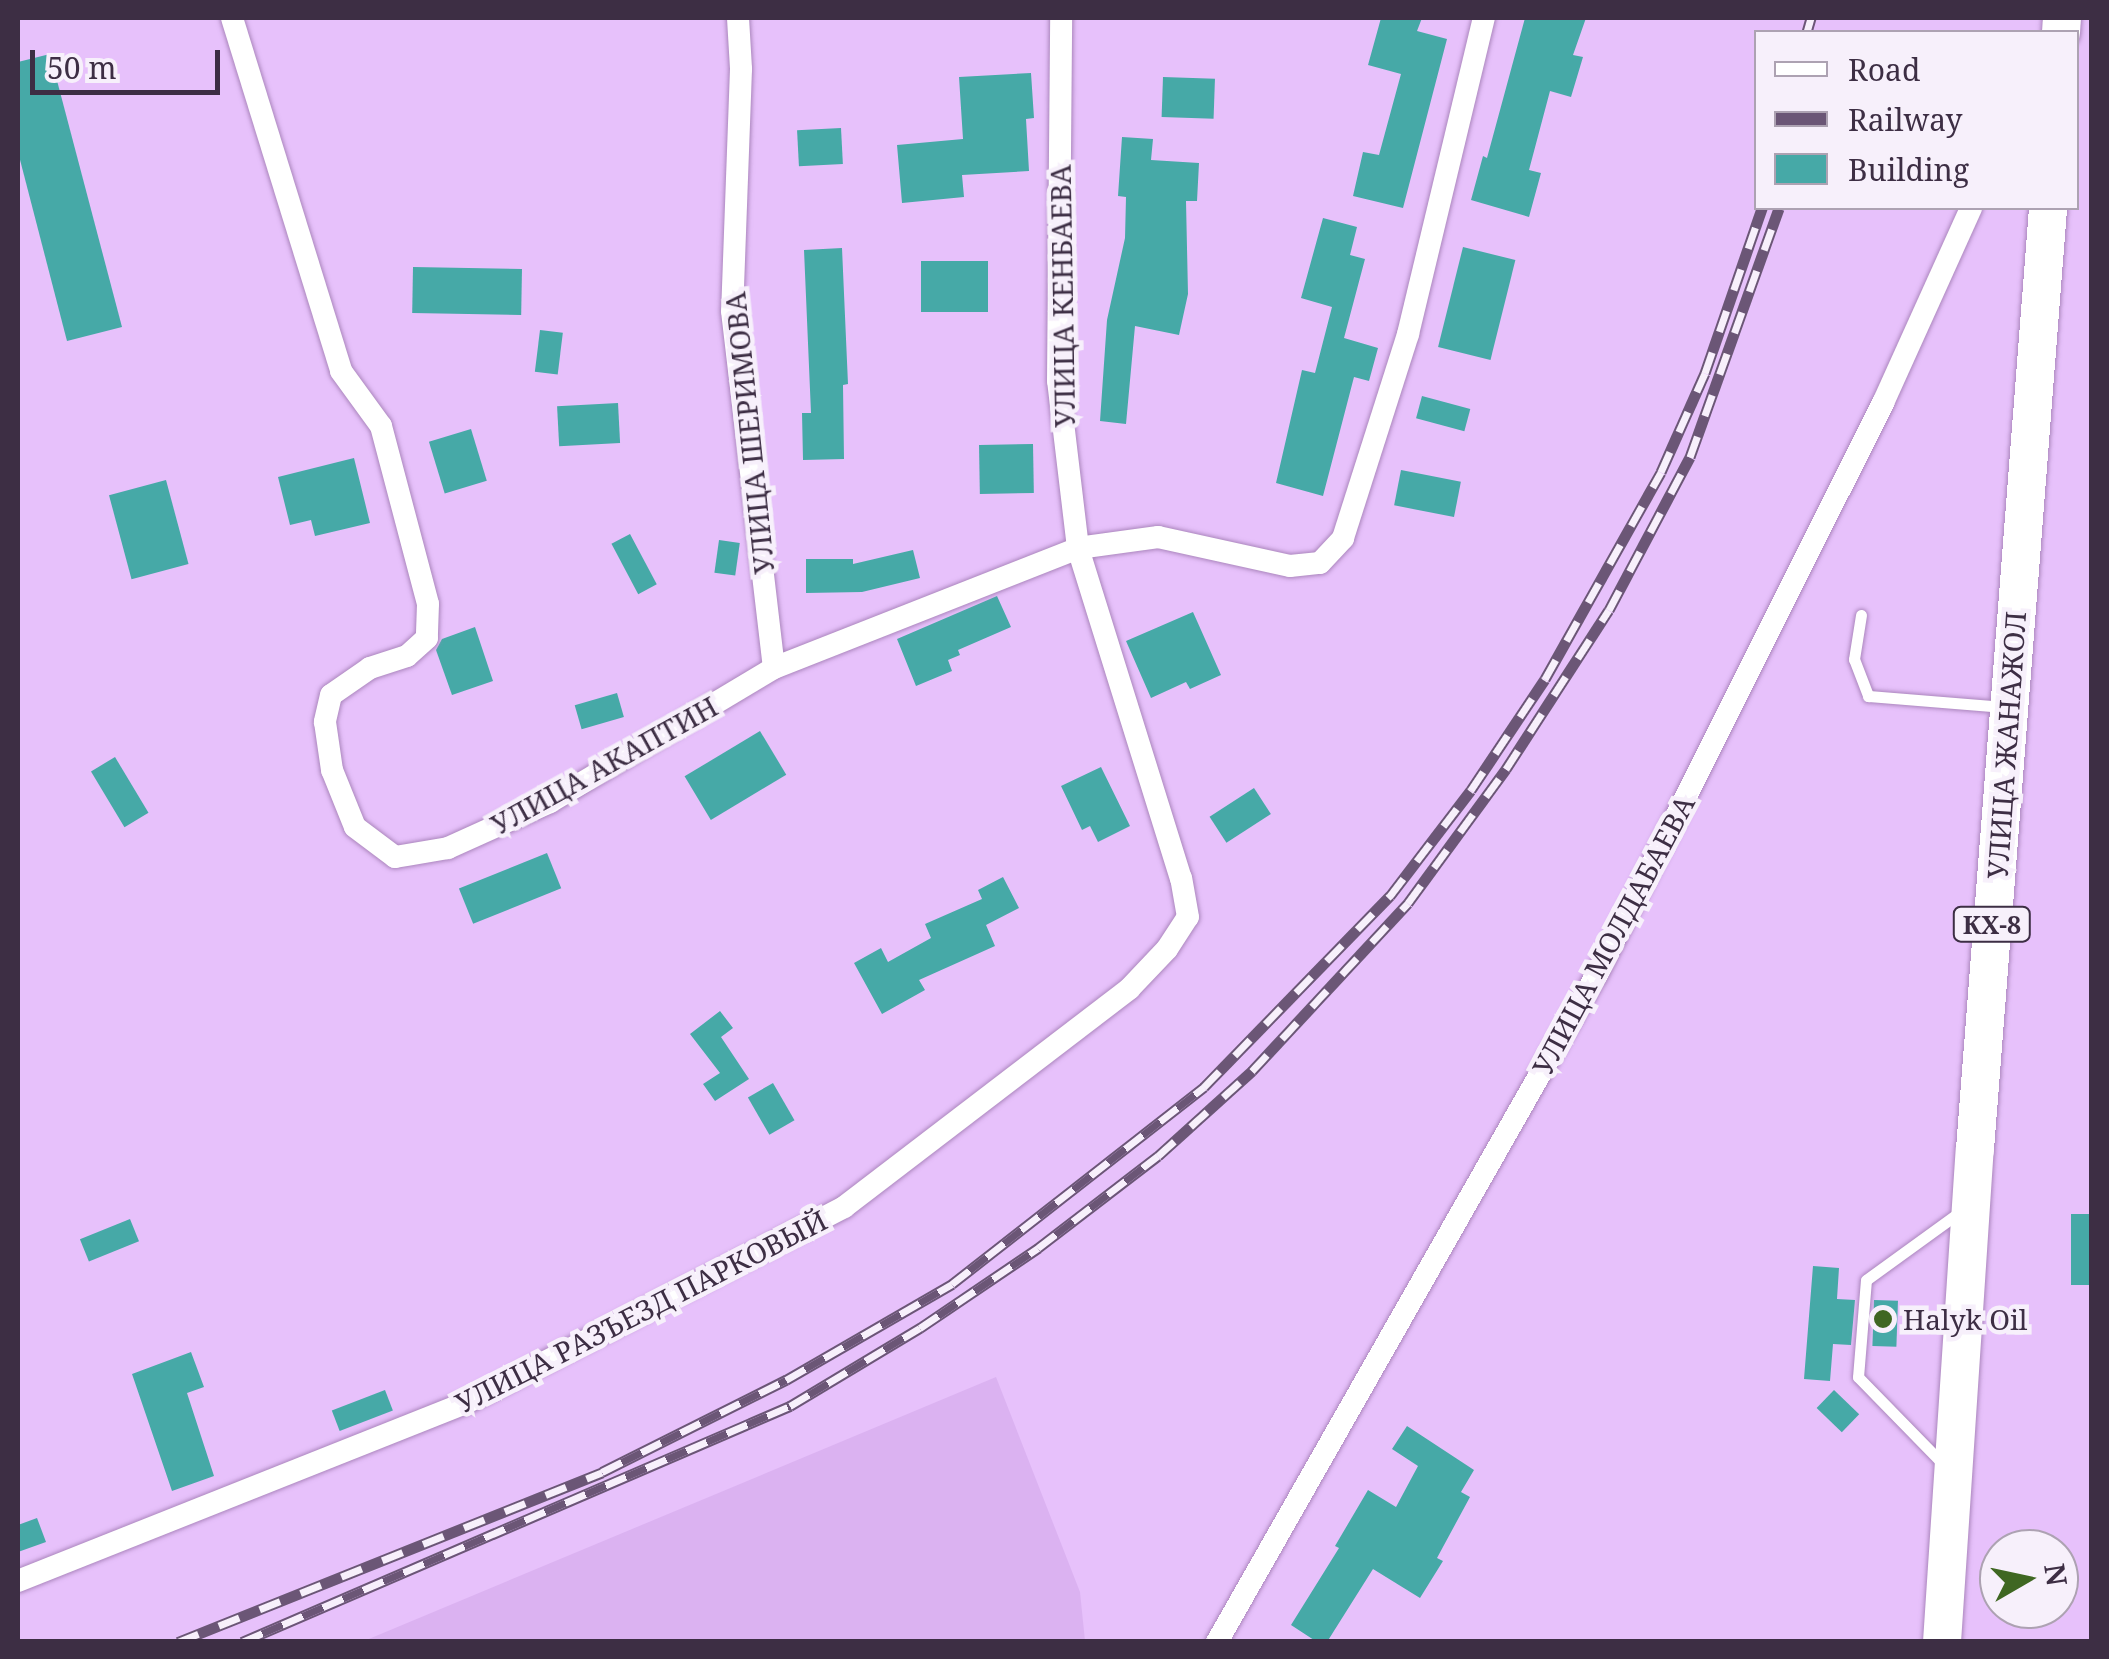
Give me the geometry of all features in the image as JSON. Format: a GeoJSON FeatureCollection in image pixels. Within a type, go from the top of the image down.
{"type":"FeatureCollection","features":[{"type":"Feature","properties":{"kind":"main road","name":"УЛИЦА ЖАНАЖОЛ"},"geometry":{"type":"LineString","coordinates":[[1942,1642],[1971,1204],[2048,210]]}},
{"type":"Feature","properties":{"kind":"street","name":"УЛИЦА АКАПТИН"},"geometry":{"type":"LineString","coordinates":[[232,18],[340,370],[382,426],[428,604],[427,638],[407,656],[370,668],[331,694],[325,722],[332,770],[355,827],[394,857],[448,848],[550,802],[774,668],[1078,548],[1158,537],[1290,566],[1320,563],[1343,538],[1408,334],[1484,18]]}},
{"type":"Feature","properties":{"kind":"street","name":"УЛИЦА ШЕРИМОВА"},"geometry":{"type":"LineString","coordinates":[[738,18],[741,70],[732,311],[774,668]]}},
{"type":"Feature","properties":{"kind":"street","name":"УЛИЦА КЕНБАЕВА"},"geometry":{"type":"LineString","coordinates":[[1061,18],[1058,381],[1078,548],[1181,880],[1188,917]]}},
{"type":"Feature","properties":{"kind":"street","name":"УЛИЦА МОЛДАБАЕВА"},"geometry":{"type":"LineString","coordinates":[[1216,1642],[1597,974],[1883,403],[1970,210]]}},
{"type":"Feature","properties":{"kind":"street","name":"УЛИЦА РАЗЪЕЗД ПАРКОВЫЙ"},"geometry":{"type":"LineString","coordinates":[[18,1581],[466,1403],[844,1206],[1129,989],[1166,949],[1188,917]]}},
{"type":"Feature","properties":{"kind":"lane"},"geometry":{"type":"LineString","coordinates":[[1861,616],[1854,659],[1868,696],[2009,707]]}},
{"type":"Feature","properties":{"kind":"lane"},"geometry":{"type":"LineString","coordinates":[[1953,1474],[1858,1377],[1866,1280],[1971,1204]]}},
{"type":"Feature","properties":{"kind":"shaded area"},"geometry":{"type":"Polygon","coordinates":[[[996,1377],[1080,1592],[1085,1641],[364,1641],[996,1377]]]}},
{"type":"Feature","properties":{"kind":"building"},"geometry":{"type":"Polygon","coordinates":[[[1381,18],[1422,18],[1417,31],[1447,39],[1403,208],[1353,196],[1363,152],[1379,155],[1401,74],[1368,65],[1381,18]]]}},
{"type":"Feature","properties":{"kind":"building"},"geometry":{"type":"Polygon","coordinates":[[[1525,18],[1586,18],[1573,55],[1583,57],[1571,97],[1550,91],[1529,170],[1541,173],[1529,217],[1471,200],[1483,156],[1487,158],[1525,18]]]}},
{"type":"Feature","properties":{"kind":"building"},"geometry":{"type":"Polygon","coordinates":[[[50,54],[122,327],[67,341],[18,152],[18,62],[50,54]]]}},
{"type":"Feature","properties":{"kind":"building"},"geometry":{"type":"Polygon","coordinates":[[[1031,73],[1034,118],[1026,119],[1029,171],[962,175],[964,197],[902,203],[897,145],[963,139],[959,77],[1031,73]]]}},
{"type":"Feature","properties":{"kind":"building"},"geometry":{"type":"Polygon","coordinates":[[[1163,77],[1215,79],[1214,119],[1162,117],[1163,77]]]}},
{"type":"Feature","properties":{"kind":"building"},"geometry":{"type":"Polygon","coordinates":[[[841,128],[843,164],[799,166],[797,130],[841,128]]]}},
{"type":"Feature","properties":{"kind":"building"},"geometry":{"type":"Polygon","coordinates":[[[1122,137],[1153,139],[1151,160],[1199,163],[1197,201],[1186,201],[1188,294],[1179,335],[1135,326],[1126,424],[1100,421],[1107,320],[1125,238],[1126,197],[1118,196],[1122,137]]]}},
{"type":"Feature","properties":{"kind":"building"},"geometry":{"type":"Polygon","coordinates":[[[1323,218],[1357,227],[1350,255],[1365,259],[1344,338],[1378,348],[1369,381],[1354,377],[1323,496],[1276,483],[1302,370],[1315,373],[1332,307],[1301,298],[1323,218]]]}},
{"type":"Feature","properties":{"kind":"building"},"geometry":{"type":"Polygon","coordinates":[[[1463,247],[1515,260],[1490,360],[1438,347],[1463,247]]]}},
{"type":"Feature","properties":{"kind":"building"},"geometry":{"type":"Polygon","coordinates":[[[842,248],[848,384],[843,385],[844,459],[803,460],[802,413],[811,413],[804,250],[842,248]]]}},
{"type":"Feature","properties":{"kind":"building"},"geometry":{"type":"Polygon","coordinates":[[[921,261],[988,261],[988,312],[921,312],[921,261]]]}},
{"type":"Feature","properties":{"kind":"building"},"geometry":{"type":"Polygon","coordinates":[[[413,267],[522,269],[521,315],[412,313],[413,267]]]}},
{"type":"Feature","properties":{"kind":"building"},"geometry":{"type":"Polygon","coordinates":[[[540,330],[563,333],[558,374],[535,372],[540,330]]]}},
{"type":"Feature","properties":{"kind":"building"},"geometry":{"type":"Polygon","coordinates":[[[1422,396],[1470,409],[1464,431],[1416,418],[1422,396]]]}},
{"type":"Feature","properties":{"kind":"building"},"geometry":{"type":"Polygon","coordinates":[[[618,403],[620,443],[559,446],[557,406],[618,403]]]}},
{"type":"Feature","properties":{"kind":"building"},"geometry":{"type":"Polygon","coordinates":[[[471,429],[487,481],[445,494],[429,442],[471,429]]]}},
{"type":"Feature","properties":{"kind":"building"},"geometry":{"type":"Polygon","coordinates":[[[1033,444],[1034,493],[980,494],[979,445],[1033,444]]]}},
{"type":"Feature","properties":{"kind":"building"},"geometry":{"type":"Polygon","coordinates":[[[354,458],[370,523],[315,536],[311,520],[290,525],[278,477],[354,458]]]}},
{"type":"Feature","properties":{"kind":"building"},"geometry":{"type":"Polygon","coordinates":[[[1401,470],[1461,482],[1454,517],[1394,505],[1401,470]]]}},
{"type":"Feature","properties":{"kind":"building"},"geometry":{"type":"Polygon","coordinates":[[[166,480],[189,564],[132,579],[109,495],[166,480]]]}},
{"type":"Feature","properties":{"kind":"building"},"geometry":{"type":"Polygon","coordinates":[[[630,534],[657,584],[638,594],[611,544],[630,534]]]}},
{"type":"Feature","properties":{"kind":"building"},"geometry":{"type":"Polygon","coordinates":[[[719,540],[740,543],[735,576],[714,573],[719,540]]]}},
{"type":"Feature","properties":{"kind":"building"},"geometry":{"type":"Polygon","coordinates":[[[913,550],[920,578],[862,592],[806,593],[806,559],[853,559],[853,564],[913,550]]]}},
{"type":"Feature","properties":{"kind":"building"},"geometry":{"type":"Polygon","coordinates":[[[997,596],[1011,627],[958,650],[960,655],[948,660],[952,671],[916,686],[897,639],[997,596]]]}},
{"type":"Feature","properties":{"kind":"building"},"geometry":{"type":"Polygon","coordinates":[[[1193,612],[1221,675],[1190,689],[1186,682],[1151,698],[1126,641],[1193,612]]]}},
{"type":"Feature","properties":{"kind":"building"},"geometry":{"type":"Polygon","coordinates":[[[475,627],[493,681],[452,695],[436,650],[442,639],[475,627]]]}},
{"type":"Feature","properties":{"kind":"building"},"geometry":{"type":"Polygon","coordinates":[[[617,693],[624,717],[582,729],[575,705],[617,693]]]}},
{"type":"Feature","properties":{"kind":"building"},"geometry":{"type":"Polygon","coordinates":[[[760,731],[786,775],[711,820],[685,776],[760,731]]]}},
{"type":"Feature","properties":{"kind":"building"},"geometry":{"type":"Polygon","coordinates":[[[115,757],[148,813],[124,827],[91,771],[115,757]]]}},
{"type":"Feature","properties":{"kind":"building"},"geometry":{"type":"Polygon","coordinates":[[[1101,767],[1130,826],[1098,842],[1090,826],[1082,830],[1061,786],[1101,767]]]}},
{"type":"Feature","properties":{"kind":"building"},"geometry":{"type":"Polygon","coordinates":[[[1254,788],[1271,814],[1226,843],[1210,817],[1254,788]]]}},
{"type":"Feature","properties":{"kind":"building"},"geometry":{"type":"Polygon","coordinates":[[[547,853],[561,888],[473,924],[459,889],[547,853]]]}},
{"type":"Feature","properties":{"kind":"building"},"geometry":{"type":"Polygon","coordinates":[[[1003,877],[1019,908],[986,925],[995,946],[919,980],[925,990],[882,1014],[854,963],[881,948],[888,962],[931,938],[925,924],[982,899],[978,890],[1003,877]]]}},
{"type":"Feature","properties":{"kind":"building"},"geometry":{"type":"Polygon","coordinates":[[[720,1011],[733,1028],[721,1037],[749,1079],[715,1101],[703,1084],[720,1073],[690,1034],[720,1011]]]}},
{"type":"Feature","properties":{"kind":"building"},"geometry":{"type":"Polygon","coordinates":[[[773,1083],[794,1120],[769,1135],[748,1098],[773,1083]]]}},
{"type":"Feature","properties":{"kind":"building"},"geometry":{"type":"Polygon","coordinates":[[[2071,1214],[2092,1214],[2092,1285],[2071,1285],[2071,1214]]]}},
{"type":"Feature","properties":{"kind":"building"},"geometry":{"type":"Polygon","coordinates":[[[130,1219],[139,1241],[89,1261],[80,1239],[130,1219]]]}},
{"type":"Feature","properties":{"kind":"building"},"geometry":{"type":"Polygon","coordinates":[[[1813,1266],[1839,1268],[1837,1299],[1855,1300],[1851,1345],[1833,1344],[1830,1381],[1804,1379],[1813,1266]]]}},
{"type":"Feature","properties":{"kind":"building"},"geometry":{"type":"Polygon","coordinates":[[[1874,1300],[1898,1301],[1896,1347],[1872,1346],[1874,1300]]]}},
{"type":"Feature","properties":{"kind":"building"},"geometry":{"type":"Polygon","coordinates":[[[191,1352],[204,1387],[187,1393],[214,1476],[172,1491],[132,1374],[191,1352]]]}},
{"type":"Feature","properties":{"kind":"building"},"geometry":{"type":"Polygon","coordinates":[[[385,1390],[393,1411],[340,1431],[332,1410],[385,1390]]]}},
{"type":"Feature","properties":{"kind":"building"},"geometry":{"type":"Polygon","coordinates":[[[1834,1390],[1859,1414],[1842,1432],[1817,1408],[1834,1390]]]}},
{"type":"Feature","properties":{"kind":"building"},"geometry":{"type":"Polygon","coordinates":[[[1407,1426],[1474,1470],[1461,1492],[1470,1497],[1437,1558],[1443,1561],[1420,1598],[1373,1569],[1327,1642],[1317,1642],[1291,1625],[1339,1548],[1335,1546],[1368,1490],[1396,1507],[1418,1466],[1392,1449],[1407,1426]]]}},
{"type":"Feature","properties":{"kind":"building"},"geometry":{"type":"Polygon","coordinates":[[[37,1518],[46,1542],[18,1552],[18,1525],[37,1518]]]}},
{"type":"Feature","properties":{"kind":"railway"},"geometry":{"type":"LineString","coordinates":[[1808,30],[1811,18]]}},
{"type":"Feature","properties":{"kind":"railway"},"geometry":{"type":"LineString","coordinates":[[178,1642],[602,1472],[786,1380],[952,1284],[1204,1087],[1390,896],[1471,790],[1545,679],[1661,472],[1705,373],[1761,210]]}},
{"type":"Feature","properties":{"kind":"railway"},"geometry":{"type":"LineString","coordinates":[[242,1642],[790,1406],[920,1328],[1038,1248],[1158,1156],[1252,1071],[1408,903],[1506,769],[1609,610],[1690,457],[1778,210]]}},
{"type":"Feature","properties":{"kind":"place","name":"Halyk Oil"},"geometry":{"type":"Point","coordinates":[1883,1319]}}]}
